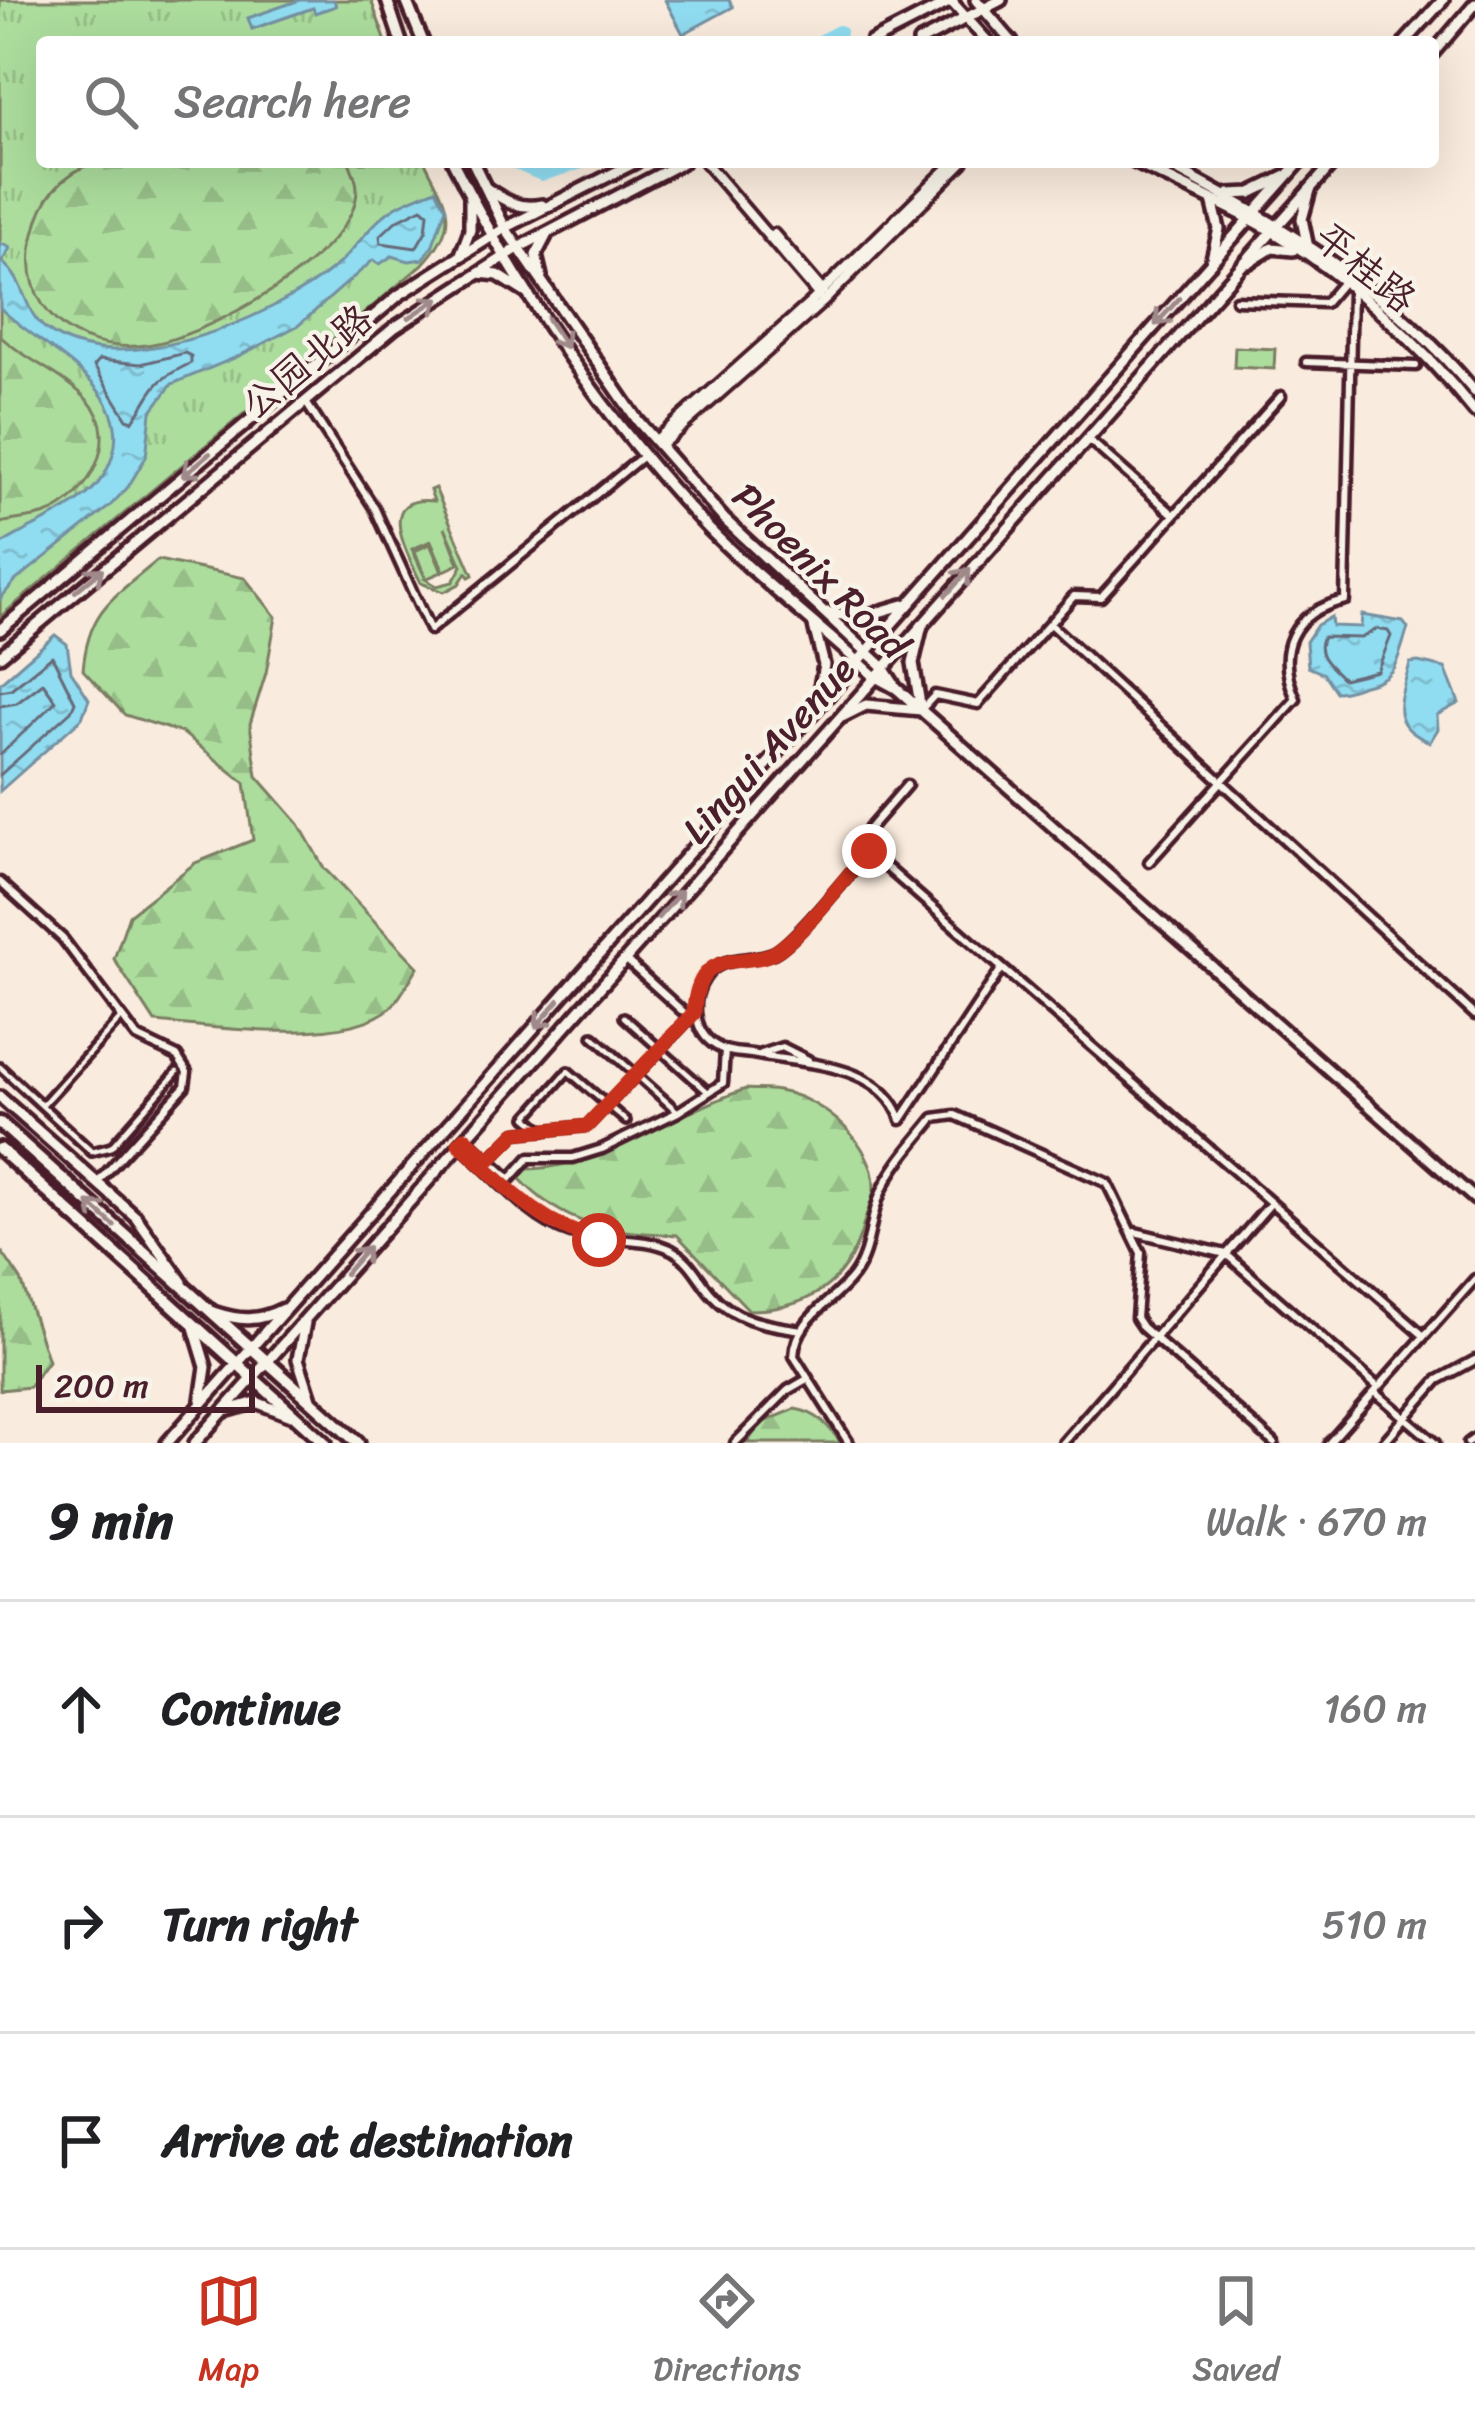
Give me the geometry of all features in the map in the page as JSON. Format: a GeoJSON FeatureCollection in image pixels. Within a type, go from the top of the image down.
{"type":"FeatureCollection","features":[{"type":"Feature","properties":{"kind":"highway"},"geometry":{"type":"LineString","coordinates":[[0,1123],[358,1443]]}},
{"type":"Feature","properties":{"kind":"highway"},"geometry":{"type":"LineString","coordinates":[[0,1150],[325,1443]]}},
{"type":"Feature","properties":{"kind":"main road"},"geometry":{"type":"LineString","coordinates":[[387,0],[399,36]]}},
{"type":"Feature","properties":{"kind":"main road"},"geometry":{"type":"LineString","coordinates":[[406,0],[421,36]]}},
{"type":"Feature","properties":{"kind":"main road"},"geometry":{"type":"LineString","coordinates":[[882,36],[951,0],[981,36]]}},
{"type":"Feature","properties":{"kind":"main road"},"geometry":{"type":"LineString","coordinates":[[931,36],[964,20],[979,5],[1001,0]]}},
{"type":"Feature","properties":{"kind":"main road"},"geometry":{"type":"LineString","coordinates":[[1410,36],[1443,0]]}},
{"type":"Feature","properties":{"kind":"main road"},"geometry":{"type":"LineString","coordinates":[[1439,46],[1475,4]]}},
{"type":"Feature","properties":{"kind":"main road"},"geometry":{"type":"LineString","coordinates":[[979,5],[1007,36]]}},
{"type":"Feature","properties":{"kind":"main road","name":"Phoenix Road"},"geometry":{"type":"LineString","coordinates":[[456,168],[491,237],[643,455],[712,532],[874,676],[896,688]]}},
{"type":"Feature","properties":{"kind":"main road","name":"Phoenix Road"},"geometry":{"type":"LineString","coordinates":[[476,168],[505,228],[638,421],[724,519],[882,666],[896,688]]}},
{"type":"Feature","properties":{"kind":"main road"},"geometry":{"type":"LineString","coordinates":[[0,630],[400,295],[505,228],[624,168]]}},
{"type":"Feature","properties":{"kind":"main road","name":"公园北路"},"geometry":{"type":"LineString","coordinates":[[0,656],[394,328],[504,256],[671,168]]}},
{"type":"Feature","properties":{"kind":"main road","name":"平桂路"},"geometry":{"type":"LineString","coordinates":[[1148,168],[1275,227],[1396,311],[1448,359],[1475,392]]}},
{"type":"Feature","properties":{"kind":"main road","name":"平桂路"},"geometry":{"type":"LineString","coordinates":[[1171,168],[1217,197]]}},
{"type":"Feature","properties":{"kind":"main road","name":"Lingui Avenue"},"geometry":{"type":"LineString","coordinates":[[166,1443],[1295,168]]}},
{"type":"Feature","properties":{"kind":"main road","name":"Lingui Avenue"},"geometry":{"type":"LineString","coordinates":[[195,1443],[1328,168]]}},
{"type":"Feature","properties":{"kind":"main road"},"geometry":{"type":"LineString","coordinates":[[1210,263],[1220,229],[1217,197],[1251,193],[1291,173]]}},
{"type":"Feature","properties":{"kind":"main road"},"geometry":{"type":"LineString","coordinates":[[1234,273],[1272,248],[1303,247],[1303,207],[1312,185]]}},
{"type":"Feature","properties":{"kind":"main road"},"geometry":{"type":"LineString","coordinates":[[485,188],[513,205],[528,208],[559,201]]}},
{"type":"Feature","properties":{"kind":"main road"},"geometry":{"type":"LineString","coordinates":[[460,256],[470,230],[470,195]]}},
{"type":"Feature","properties":{"kind":"main road"},"geometry":{"type":"LineString","coordinates":[[545,286],[536,255],[550,231]]}},
{"type":"Feature","properties":{"kind":"main road","name":"平桂路"},"geometry":{"type":"LineString","coordinates":[[1303,247],[1447,377],[1475,412]]}},
{"type":"Feature","properties":{"kind":"main road"},"geometry":{"type":"LineString","coordinates":[[479,273],[498,275],[531,296]]}},
{"type":"Feature","properties":{"kind":"main road"},"geometry":{"type":"LineString","coordinates":[[824,611],[858,618],[908,603]]}},
{"type":"Feature","properties":{"kind":"main road"},"geometry":{"type":"LineString","coordinates":[[921,710],[913,663],[923,620]]}},
{"type":"Feature","properties":{"kind":"main road"},"geometry":{"type":"LineString","coordinates":[[812,621],[824,664],[816,707]]}},
{"type":"Feature","properties":{"kind":"main road"},"geometry":{"type":"LineString","coordinates":[[896,688],[1475,1199]]}},
{"type":"Feature","properties":{"kind":"main road"},"geometry":{"type":"LineString","coordinates":[[830,724],[866,705],[921,710]]}},
{"type":"Feature","properties":{"kind":"main road"},"geometry":{"type":"LineString","coordinates":[[0,1096],[136,1217],[192,1296]]}},
{"type":"Feature","properties":{"kind":"main road"},"geometry":{"type":"LineString","coordinates":[[207,1309],[242,1321],[261,1319],[293,1303]]}},
{"type":"Feature","properties":{"kind":"main road"},"geometry":{"type":"LineString","coordinates":[[308,1315],[298,1359],[314,1404]]}},
{"type":"Feature","properties":{"kind":"main road"},"geometry":{"type":"LineString","coordinates":[[193,1324],[206,1367],[200,1404]]}},
{"type":"Feature","properties":{"kind":"main road"},"geometry":{"type":"LineString","coordinates":[[220,1413],[256,1402],[297,1419]]}},
{"type":"Feature","properties":{"kind":"street"},"geometry":{"type":"LineString","coordinates":[[713,168],[823,296]]}},
{"type":"Feature","properties":{"kind":"street"},"geometry":{"type":"LineString","coordinates":[[658,443],[823,296],[952,168]]}},
{"type":"Feature","properties":{"kind":"street"},"geometry":{"type":"LineString","coordinates":[[1236,300],[1325,303],[1342,283]]}},
{"type":"Feature","properties":{"kind":"street"},"geometry":{"type":"LineString","coordinates":[[1149,862],[1296,699],[1286,667],[1298,626],[1316,609],[1345,600],[1352,291]]}},
{"type":"Feature","properties":{"kind":"street"},"geometry":{"type":"LineString","coordinates":[[1306,362],[1416,367]]}},
{"type":"Feature","properties":{"kind":"street"},"geometry":{"type":"LineString","coordinates":[[921,710],[935,695],[978,704],[1074,596],[1101,597],[1281,396]]}},
{"type":"Feature","properties":{"kind":"street"},"geometry":{"type":"LineString","coordinates":[[304,400],[375,508],[430,630],[643,455]]}},
{"type":"Feature","properties":{"kind":"street"},"geometry":{"type":"LineString","coordinates":[[1087,438],[1174,515]]}},
{"type":"Feature","properties":{"kind":"street"},"geometry":{"type":"LineString","coordinates":[[1050,624],[1475,1015]]}},
{"type":"Feature","properties":{"kind":"street"},"geometry":{"type":"LineString","coordinates":[[907,785],[862,837],[869,851],[1424,1336]]}},
{"type":"Feature","properties":{"kind":"street"},"geometry":{"type":"LineString","coordinates":[[489,1160],[516,1133],[587,1126],[692,1015],[705,977],[718,965],[780,949],[869,851]]}},
{"type":"Feature","properties":{"kind":"street"},"geometry":{"type":"LineString","coordinates":[[0,882],[63,939],[141,1040],[177,1056],[188,1079],[98,1182]]}},
{"type":"Feature","properties":{"kind":"street"},"geometry":{"type":"LineString","coordinates":[[623,958],[692,1015],[703,1033],[725,1050],[759,1055],[782,1047],[870,1082],[889,1098],[901,1120],[1002,968]]}},
{"type":"Feature","properties":{"kind":"street"},"geometry":{"type":"LineString","coordinates":[[624,1017],[708,1092]]}},
{"type":"Feature","properties":{"kind":"street"},"geometry":{"type":"LineString","coordinates":[[41,1106],[120,1018]]}},
{"type":"Feature","properties":{"kind":"street"},"geometry":{"type":"LineString","coordinates":[[593,1036],[678,1112]]}},
{"type":"Feature","properties":{"kind":"street"},"geometry":{"type":"LineString","coordinates":[[462,1141],[510,1179],[529,1158],[581,1156],[678,1112],[708,1092],[725,1078],[725,1050]]}},
{"type":"Feature","properties":{"kind":"street"},"geometry":{"type":"LineString","coordinates":[[0,1068],[92,1152]]}},
{"type":"Feature","properties":{"kind":"street"},"geometry":{"type":"LineString","coordinates":[[544,1130],[526,1117],[568,1071],[626,1121]]}},
{"type":"Feature","properties":{"kind":"street"},"geometry":{"type":"LineString","coordinates":[[80,1166],[92,1152],[111,1148],[177,1072]]}},
{"type":"Feature","properties":{"kind":"street"},"geometry":{"type":"LineString","coordinates":[[849,1443],[794,1357],[795,1340],[827,1298],[852,1278],[865,1255],[879,1197],[893,1171],[934,1118],[955,1114],[1107,1183],[1141,1253],[1136,1318],[1274,1443]]}},
{"type":"Feature","properties":{"kind":"street"},"geometry":{"type":"LineString","coordinates":[[462,1141],[544,1220],[566,1232],[658,1245],[675,1252],[688,1261],[711,1294],[734,1312],[753,1323],[802,1330]]}},
{"type":"Feature","properties":{"kind":"street"},"geometry":{"type":"LineString","coordinates":[[1063,1443],[1271,1203]]}},
{"type":"Feature","properties":{"kind":"street"},"geometry":{"type":"LineString","coordinates":[[1133,1232],[1226,1254],[1435,1443]]}},
{"type":"Feature","properties":{"kind":"street"},"geometry":{"type":"LineString","coordinates":[[1329,1443],[1475,1279]]}},
{"type":"Feature","properties":{"kind":"street"},"geometry":{"type":"LineString","coordinates":[[1383,1443],[1438,1380],[1475,1360]]}},
{"type":"Feature","properties":{"kind":"street"},"geometry":{"type":"LineString","coordinates":[[735,1443],[788,1390],[807,1379]]}},
{"type":"Feature","properties":{"kind":"green space"},"geometry":{"type":"Polygon","coordinates":[[[0,0],[371,0],[384,36],[36,36],[36,168],[428,168],[447,215],[442,237],[422,265],[0,617],[0,0]]]}},
{"type":"Feature","properties":{"kind":"green space"},"geometry":{"type":"Polygon","coordinates":[[[82,168],[351,168],[357,188],[351,214],[333,240],[274,289],[172,339],[121,346],[75,334],[43,305],[34,284],[30,261],[34,234],[42,209],[62,181],[82,168]]]}},
{"type":"Feature","properties":{"kind":"green space"},"geometry":{"type":"Polygon","coordinates":[[[0,336],[79,392],[98,417],[102,433],[95,467],[75,496],[46,514],[0,523],[0,336]]]}},
{"type":"Feature","properties":{"kind":"green space"},"geometry":{"type":"Polygon","coordinates":[[[1235,347],[1275,349],[1274,369],[1234,367],[1235,347]]]}},
{"type":"Feature","properties":{"kind":"green space"},"geometry":{"type":"Polygon","coordinates":[[[435,488],[473,575],[466,573],[459,584],[444,592],[421,583],[400,529],[404,507],[415,501],[434,501],[430,490],[435,488]],[[445,527],[459,564],[444,571],[431,541],[412,549],[425,577],[415,551],[430,544],[442,572],[425,579],[437,586],[453,582],[462,566],[445,527]]]}},
{"type":"Feature","properties":{"kind":"green space"},"geometry":{"type":"Polygon","coordinates":[[[158,560],[245,578],[276,617],[250,724],[257,776],[299,824],[324,868],[418,967],[396,1002],[372,1019],[279,1031],[155,1022],[114,959],[129,915],[195,863],[253,840],[245,783],[183,733],[125,715],[83,670],[97,618],[158,560]]]}},
{"type":"Feature","properties":{"kind":"green space"},"geometry":{"type":"Polygon","coordinates":[[[746,1089],[783,1092],[814,1104],[844,1126],[872,1171],[873,1196],[848,1261],[823,1289],[790,1305],[749,1310],[677,1235],[591,1224],[554,1207],[518,1177],[526,1169],[554,1167],[609,1150],[746,1089]]]}},
{"type":"Feature","properties":{"kind":"green space"},"geometry":{"type":"Polygon","coordinates":[[[0,1249],[21,1280],[48,1361],[29,1387],[0,1390],[0,1249]]]}},
{"type":"Feature","properties":{"kind":"green space"},"geometry":{"type":"Polygon","coordinates":[[[795,1409],[822,1421],[841,1443],[747,1443],[761,1423],[795,1409]]]}},
{"type":"Feature","properties":{"kind":"water"},"geometry":{"type":"Polygon","coordinates":[[[300,0],[334,0],[336,6],[315,13],[313,8],[252,29],[248,18],[300,0]]]}},
{"type":"Feature","properties":{"kind":"water"},"geometry":{"type":"Polygon","coordinates":[[[665,0],[729,0],[733,7],[683,34],[665,0]]]}},
{"type":"Feature","properties":{"kind":"water"},"geometry":{"type":"Polygon","coordinates":[[[436,189],[446,208],[423,259],[392,256],[380,264],[373,260],[299,325],[172,384],[151,412],[146,457],[128,487],[15,581],[0,599],[0,545],[92,490],[111,461],[115,430],[109,408],[96,388],[0,308],[0,243],[10,248],[2,262],[46,329],[77,344],[113,350],[153,347],[195,338],[275,305],[336,266],[387,213],[436,189]]]}},
{"type":"Feature","properties":{"kind":"water"},"geometry":{"type":"Polygon","coordinates":[[[1362,615],[1403,622],[1408,628],[1401,649],[1384,678],[1336,692],[1324,674],[1308,667],[1306,642],[1317,625],[1331,617],[1332,626],[1361,627],[1362,615]]]}},
{"type":"Feature","properties":{"kind":"water"},"geometry":{"type":"Polygon","coordinates":[[[55,635],[67,644],[71,671],[89,699],[82,718],[0,791],[0,683],[55,635]]]}},
{"type":"Feature","properties":{"kind":"water"},"geometry":{"type":"Polygon","coordinates":[[[1410,663],[1445,668],[1459,703],[1437,715],[1438,729],[1430,742],[1407,727],[1400,709],[1410,663]]]}},
{"type":"Feature","properties":{"kind":"waterway"},"geometry":{"type":"LineString","coordinates":[[831,36],[839,32]]}},
{"type":"Feature","properties":{"kind":"waterway"},"geometry":{"type":"LineString","coordinates":[[528,168],[542,174],[562,168]]}},
{"type":"Feature","properties":{"kind":"route"},"geometry":{"type":"LineString","coordinates":[[599,1240],[566,1232],[544,1220],[459,1144],[465,1138],[489,1160],[516,1133],[587,1126],[694,1013],[700,988],[713,969],[722,961],[780,949],[869,851]]}}]}
